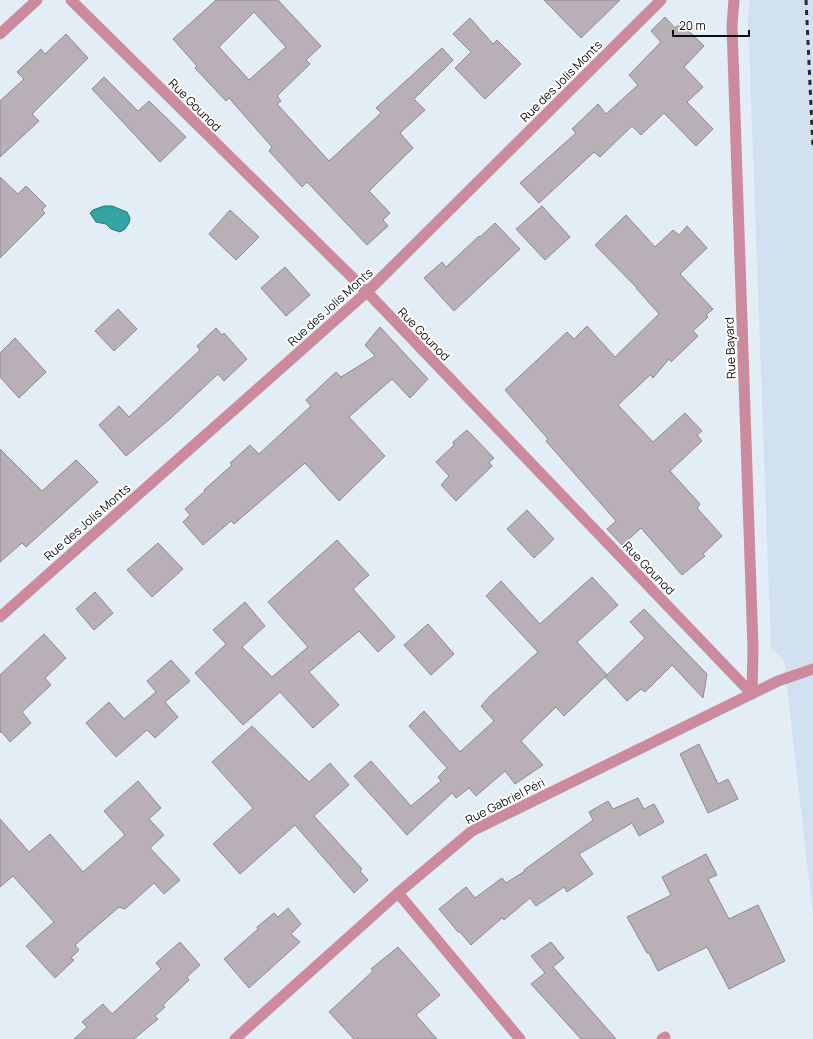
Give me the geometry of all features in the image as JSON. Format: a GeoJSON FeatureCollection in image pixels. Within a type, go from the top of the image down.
{"type":"FeatureCollection","features":[{"type":"Feature","properties":{"kind":"street"},"geometry":{"type":"LineString","coordinates":[[0,34],[37,0]]}},
{"type":"Feature","properties":{"kind":"street","name":"Rue Gounod"},"geometry":{"type":"LineString","coordinates":[[71,0],[367,292],[752,694]]}},
{"type":"Feature","properties":{"kind":"street","name":"Rue des Jolis Monts"},"geometry":{"type":"LineString","coordinates":[[0,617],[367,292],[661,0]]}},
{"type":"Feature","properties":{"kind":"street","name":"Rue Bayard"},"geometry":{"type":"LineString","coordinates":[[734,0],[733,33],[753,648],[752,694]]}},
{"type":"Feature","properties":{"kind":"street","name":"Rue Gabriel Péri"},"geometry":{"type":"LineString","coordinates":[[235,1039],[398,893],[472,831],[778,681],[813,669]]}},
{"type":"Feature","properties":{"kind":"street"},"geometry":{"type":"LineString","coordinates":[[398,893],[520,1039]]}},
{"type":"Feature","properties":{"kind":"shaded area"},"geometry":{"type":"Polygon","coordinates":[[[750,0],[813,0],[813,916],[784,660],[771,648],[748,16],[750,0]]]}},
{"type":"Feature","properties":{"kind":"water"},"geometry":{"type":"Polygon","coordinates":[[[104,206],[112,206],[127,212],[130,218],[125,229],[120,232],[111,229],[106,224],[96,222],[90,213],[93,210],[104,206]]]}},
{"type":"Feature","properties":{"kind":"building"},"geometry":{"type":"Polygon","coordinates":[[[216,0],[278,0],[321,46],[306,60],[310,64],[277,96],[281,101],[277,104],[329,161],[381,113],[376,108],[442,48],[453,60],[414,99],[425,110],[400,133],[413,148],[369,191],[390,213],[383,220],[388,226],[367,245],[307,182],[302,187],[269,151],[272,147],[229,98],[226,101],[195,68],[197,66],[173,39],[216,0]],[[254,12],[219,47],[249,80],[286,47],[254,12]]]}},
{"type":"Feature","properties":{"kind":"building"},"geometry":{"type":"Polygon","coordinates":[[[544,0],[620,0],[581,38],[544,0]]]}},
{"type":"Feature","properties":{"kind":"building"},"geometry":{"type":"Polygon","coordinates":[[[665,17],[675,28],[681,23],[704,46],[684,67],[703,87],[687,102],[713,129],[696,146],[664,113],[641,135],[632,126],[600,157],[594,152],[539,203],[520,183],[576,133],[572,129],[598,104],[606,114],[638,85],[629,75],[661,42],[651,31],[665,17]]]}},
{"type":"Feature","properties":{"kind":"building"},"geometry":{"type":"Polygon","coordinates":[[[470,18],[493,44],[497,40],[521,64],[485,99],[455,68],[471,52],[453,34],[470,18]]]}},
{"type":"Feature","properties":{"kind":"building"},"geometry":{"type":"Polygon","coordinates":[[[66,34],[88,58],[32,114],[39,121],[0,157],[0,101],[24,79],[17,72],[41,49],[45,54],[66,34]]]}},
{"type":"Feature","properties":{"kind":"building"},"geometry":{"type":"Polygon","coordinates":[[[104,77],[138,111],[149,101],[186,137],[160,162],[92,89],[104,77]]]}},
{"type":"Feature","properties":{"kind":"building"},"geometry":{"type":"Polygon","coordinates":[[[0,177],[18,194],[26,186],[46,206],[42,210],[45,213],[0,258],[0,177]]]}},
{"type":"Feature","properties":{"kind":"building"},"geometry":{"type":"Polygon","coordinates":[[[542,206],[570,237],[545,260],[516,229],[542,206]]]}},
{"type":"Feature","properties":{"kind":"building"},"geometry":{"type":"Polygon","coordinates":[[[230,210],[259,237],[236,260],[209,234],[230,210]]]}},
{"type":"Feature","properties":{"kind":"building"},"geometry":{"type":"Polygon","coordinates":[[[626,215],[655,247],[673,230],[679,235],[687,226],[707,248],[680,274],[713,309],[706,315],[708,317],[693,331],[698,336],[671,362],[669,359],[653,378],[650,375],[618,405],[653,442],[685,413],[702,431],[697,435],[702,441],[670,471],[700,504],[697,508],[722,536],[703,554],[705,556],[682,575],[641,528],[622,545],[607,529],[616,521],[546,441],[548,439],[505,390],[567,332],[574,339],[587,326],[615,357],[659,314],[637,288],[595,245],[626,215]]]}},
{"type":"Feature","properties":{"kind":"building"},"geometry":{"type":"Polygon","coordinates":[[[495,223],[520,249],[454,311],[424,278],[442,262],[446,267],[495,223]]]}},
{"type":"Feature","properties":{"kind":"building"},"geometry":{"type":"Polygon","coordinates":[[[285,267],[310,295],[286,316],[261,288],[285,267]]]}},
{"type":"Feature","properties":{"kind":"building"},"geometry":{"type":"Polygon","coordinates":[[[118,309],[137,329],[114,351],[95,331],[118,309]]]}},
{"type":"Feature","properties":{"kind":"building"},"geometry":{"type":"Polygon","coordinates":[[[380,327],[428,379],[410,398],[392,379],[349,417],[385,456],[339,501],[305,463],[234,524],[231,521],[203,545],[183,522],[190,515],[185,509],[232,465],[230,463],[250,445],[259,454],[311,406],[306,400],[336,372],[341,377],[375,356],[365,345],[380,327]]]}},
{"type":"Feature","properties":{"kind":"building"},"geometry":{"type":"Polygon","coordinates":[[[216,328],[222,335],[224,333],[247,359],[224,381],[218,374],[171,418],[126,456],[99,425],[119,406],[129,417],[200,350],[197,346],[216,328]]]}},
{"type":"Feature","properties":{"kind":"building"},"geometry":{"type":"Polygon","coordinates":[[[15,338],[46,372],[19,398],[0,377],[0,353],[15,338]]]}},
{"type":"Feature","properties":{"kind":"building"},"geometry":{"type":"Polygon","coordinates":[[[467,430],[494,458],[489,462],[492,466],[456,501],[441,485],[449,476],[436,462],[454,445],[453,442],[467,430]]]}},
{"type":"Feature","properties":{"kind":"building"},"geometry":{"type":"Polygon","coordinates":[[[0,449],[42,491],[76,460],[98,482],[26,547],[22,543],[0,562],[0,449]]]}},
{"type":"Feature","properties":{"kind":"building"},"geometry":{"type":"Polygon","coordinates":[[[527,510],[554,539],[534,558],[507,529],[527,510]]]}},
{"type":"Feature","properties":{"kind":"building"},"geometry":{"type":"Polygon","coordinates":[[[337,540],[369,575],[353,589],[395,637],[378,652],[359,631],[309,672],[339,705],[313,728],[280,692],[243,725],[195,673],[226,644],[213,630],[245,602],[265,626],[242,647],[272,677],[308,647],[268,602],[337,540]]]}},
{"type":"Feature","properties":{"kind":"building"},"geometry":{"type":"Polygon","coordinates":[[[158,543],[183,569],[152,597],[127,570],[158,543]]]}},
{"type":"Feature","properties":{"kind":"building"},"geometry":{"type":"Polygon","coordinates":[[[592,577],[618,605],[577,642],[607,675],[564,716],[556,707],[521,741],[543,765],[515,784],[505,771],[476,796],[469,788],[456,798],[452,793],[407,835],[354,776],[371,761],[411,806],[441,781],[438,777],[447,768],[409,726],[424,711],[460,752],[494,721],[481,706],[538,652],[486,596],[501,581],[540,624],[592,577]]]}},
{"type":"Feature","properties":{"kind":"building"},"geometry":{"type":"Polygon","coordinates":[[[95,592],[113,613],[94,630],[76,609],[95,592]]]}},
{"type":"Feature","properties":{"kind":"building"},"geometry":{"type":"Polygon","coordinates":[[[644,609],[707,674],[703,698],[672,665],[645,692],[641,689],[627,701],[605,677],[645,638],[630,622],[644,609]]]}},
{"type":"Feature","properties":{"kind":"building"},"geometry":{"type":"Polygon","coordinates":[[[428,624],[454,654],[431,675],[404,645],[428,624]]]}},
{"type":"Feature","properties":{"kind":"building"},"geometry":{"type":"Polygon","coordinates":[[[44,634],[66,658],[45,678],[51,685],[22,712],[31,723],[10,742],[1,731],[0,733],[0,675],[44,634]]]}},
{"type":"Feature","properties":{"kind":"building"},"geometry":{"type":"Polygon","coordinates":[[[171,660],[190,681],[165,702],[178,717],[155,738],[147,730],[116,757],[86,723],[109,702],[124,719],[156,692],[147,681],[171,660]]]}},
{"type":"Feature","properties":{"kind":"building"},"geometry":{"type":"Polygon","coordinates":[[[252,726],[309,782],[330,763],[349,785],[314,816],[362,869],[360,871],[368,880],[354,893],[295,825],[240,874],[213,844],[253,808],[212,762],[252,726]]]}},
{"type":"Feature","properties":{"kind":"building"},"geometry":{"type":"Polygon","coordinates":[[[699,744],[718,784],[728,779],[738,799],[708,813],[680,754],[699,744]]]}},
{"type":"Feature","properties":{"kind":"building"},"geometry":{"type":"Polygon","coordinates":[[[138,781],[161,808],[149,819],[164,835],[150,848],[180,880],[164,894],[154,883],[125,909],[119,907],[75,945],[79,950],[71,958],[74,960],[55,978],[26,946],[54,922],[13,876],[0,887],[0,819],[29,852],[50,834],[83,872],[125,835],[104,811],[138,781]]]}},
{"type":"Feature","properties":{"kind":"building"},"geometry":{"type":"Polygon","coordinates":[[[638,798],[644,809],[654,804],[664,822],[639,836],[632,823],[579,854],[593,874],[567,892],[564,887],[536,906],[530,898],[504,920],[502,918],[471,945],[439,909],[466,887],[475,898],[502,878],[506,883],[525,871],[524,870],[593,820],[589,812],[608,801],[613,809],[638,798]]]}},
{"type":"Feature","properties":{"kind":"building"},"geometry":{"type":"Polygon","coordinates":[[[706,854],[717,875],[708,879],[729,919],[758,905],[785,961],[729,989],[707,947],[658,971],[627,917],[671,895],[662,877],[706,854]]]}},
{"type":"Feature","properties":{"kind":"building"},"geometry":{"type":"Polygon","coordinates":[[[288,908],[301,924],[291,934],[300,942],[249,988],[224,959],[258,929],[257,927],[274,913],[278,917],[288,908]]]}},
{"type":"Feature","properties":{"kind":"building"},"geometry":{"type":"Polygon","coordinates":[[[180,942],[200,965],[187,977],[189,980],[163,1005],[165,1007],[155,1016],[158,1019],[134,1039],[74,1039],[87,1027],[82,1022],[103,1004],[112,1014],[161,969],[156,963],[180,942]]]}},
{"type":"Feature","properties":{"kind":"building"},"geometry":{"type":"Polygon","coordinates":[[[551,942],[564,958],[553,967],[616,1039],[581,1039],[531,984],[545,973],[531,956],[551,942]]]}},
{"type":"Feature","properties":{"kind":"building"},"geometry":{"type":"Polygon","coordinates":[[[398,947],[440,995],[416,1015],[437,1039],[354,1039],[329,1012],[373,971],[371,969],[398,947]]]}},
{"type":"Feature","properties":{"kind":"railway"},"geometry":{"type":"LineString","coordinates":[[806,0],[813,148]]}}]}
